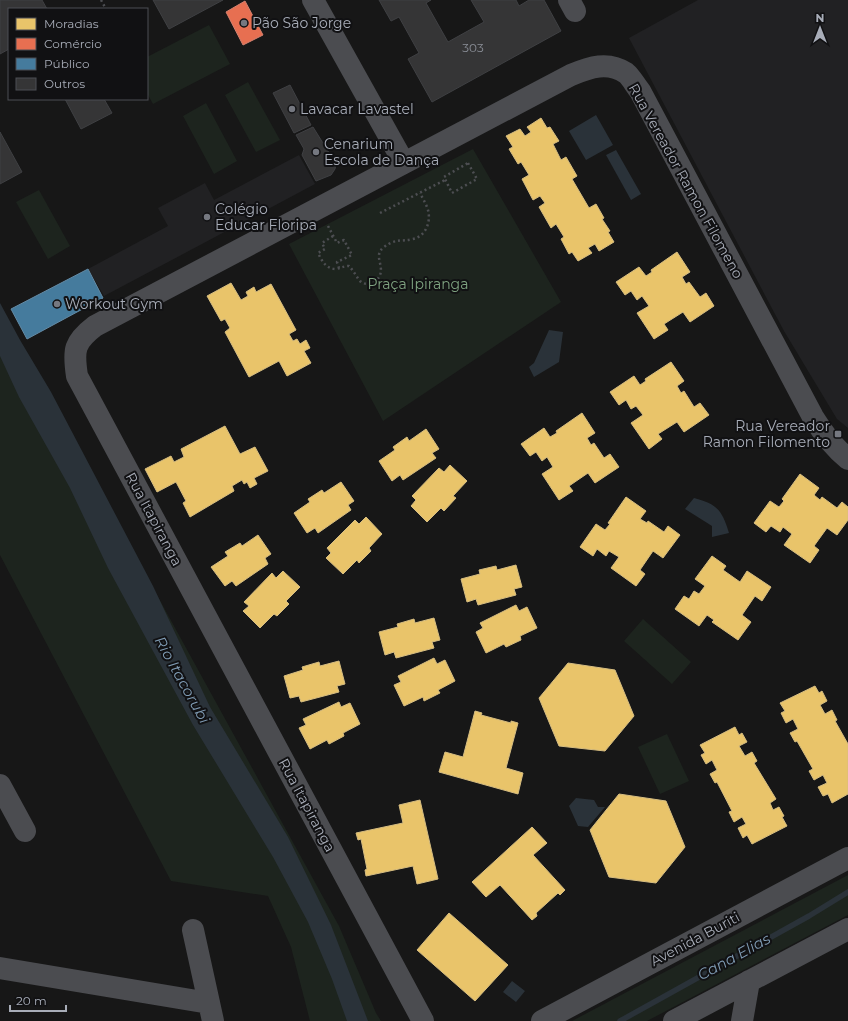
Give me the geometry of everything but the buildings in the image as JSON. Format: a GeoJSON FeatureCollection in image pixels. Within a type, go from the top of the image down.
{"type":"FeatureCollection","features":[{"type":"Feature","properties":{"kind":"street"},"geometry":{"type":"LineString","coordinates":[[313,0],[404,164]]}},
{"type":"Feature","properties":{"kind":"street","name":"Rua Vereador Ramon Filomeno"},"geometry":{"type":"LineString","coordinates":[[404,164],[572,75],[591,67],[610,66],[626,74],[640,90],[779,336],[810,411],[826,436],[848,459]]}},
{"type":"Feature","properties":{"kind":"street","name":"Rua Itapiranga"},"geometry":{"type":"LineString","coordinates":[[404,164],[95,326],[83,335],[76,347],[75,360],[77,376],[423,1021]]}},
{"type":"Feature","properties":{"kind":"street"},"geometry":{"type":"LineString","coordinates":[[0,786],[25,832]]}},
{"type":"Feature","properties":{"kind":"street","name":"Avenida Buriti"},"geometry":{"type":"LineString","coordinates":[[542,1021],[848,858]]}},
{"type":"Feature","properties":{"kind":"street"},"geometry":{"type":"LineString","coordinates":[[0,968],[211,1012],[193,930]]}},
{"type":"Feature","properties":{"kind":"street"},"geometry":{"type":"LineString","coordinates":[[674,1021],[848,930]]}},
{"type":"Feature","properties":{"kind":"street"},"geometry":{"type":"LineString","coordinates":[[742,1021],[750,981]]}},
{"type":"Feature","properties":{"kind":"path"},"geometry":{"type":"LineString","coordinates":[[380,213],[445,180],[444,177],[468,163],[477,179],[452,193],[445,180]]}},
{"type":"Feature","properties":{"kind":"path"},"geometry":{"type":"LineString","coordinates":[[339,268],[337,262],[352,255],[344,240],[337,243],[333,236],[322,243],[325,249],[318,253],[323,264],[329,268],[335,269],[349,266],[364,284],[371,284],[376,281],[380,276],[381,271],[378,258],[379,253],[383,248],[394,241],[413,239],[421,236],[426,229],[429,216],[428,208],[420,193]]}},
{"type":"Feature","properties":{"kind":"shaded area"},"geometry":{"type":"Polygon","coordinates":[[[698,0],[848,0],[848,428],[837,419],[784,331],[629,38],[698,0]]]}},
{"type":"Feature","properties":{"kind":"shaded area","name":"Colégio Educar Floripa"},"geometry":{"type":"Polygon","coordinates":[[[299,155],[315,184],[104,296],[88,269],[168,226],[158,208],[205,183],[214,200],[299,155]]]}},
{"type":"Feature","properties":{"kind":"green space"},"geometry":{"type":"Polygon","coordinates":[[[209,25],[230,64],[153,104],[148,95],[148,56],[209,25]]]}},
{"type":"Feature","properties":{"kind":"green space"},"geometry":{"type":"Polygon","coordinates":[[[248,82],[280,140],[256,152],[225,95],[248,82]]]}},
{"type":"Feature","properties":{"kind":"green space"},"geometry":{"type":"Polygon","coordinates":[[[206,103],[237,161],[214,174],[183,116],[206,103]]]}},
{"type":"Feature","properties":{"kind":"green space","name":"Praça Ipiranga"},"geometry":{"type":"Polygon","coordinates":[[[473,149],[561,302],[383,421],[289,244],[473,149]]]}},
{"type":"Feature","properties":{"kind":"green space"},"geometry":{"type":"Polygon","coordinates":[[[39,190],[70,246],[48,259],[16,202],[39,190]]]}},
{"type":"Feature","properties":{"kind":"green space"},"geometry":{"type":"Polygon","coordinates":[[[0,304],[15,337],[339,926],[376,1013],[381,1021],[310,1021],[291,947],[268,896],[171,881],[0,555],[0,304]]]}},
{"type":"Feature","properties":{"kind":"green space"},"geometry":{"type":"Polygon","coordinates":[[[643,619],[691,662],[672,684],[624,641],[643,619]]]}},
{"type":"Feature","properties":{"kind":"green space"},"geometry":{"type":"Polygon","coordinates":[[[667,734],[689,781],[660,794],[638,747],[667,734]]]}},
{"type":"Feature","properties":{"kind":"green space"},"geometry":{"type":"Polygon","coordinates":[[[848,875],[848,915],[647,1021],[572,1021],[848,875]]]}},
{"type":"Feature","properties":{"kind":"water"},"geometry":{"type":"Polygon","coordinates":[[[596,115],[613,145],[586,160],[569,131],[596,115]]]}},
{"type":"Feature","properties":{"kind":"water"},"geometry":{"type":"Polygon","coordinates":[[[616,150],[641,194],[631,200],[606,155],[616,150]]]}},
{"type":"Feature","properties":{"kind":"water","name":"Rio Itacorubi"},"geometry":{"type":"Polygon","coordinates":[[[0,303],[51,392],[153,586],[210,707],[288,837],[331,925],[368,1021],[347,1021],[332,979],[308,922],[273,857],[193,725],[108,568],[70,488],[19,397],[0,356],[0,303]]]}},
{"type":"Feature","properties":{"kind":"water"},"geometry":{"type":"Polygon","coordinates":[[[549,330],[563,332],[559,362],[534,377],[529,367],[534,363],[549,330]]]}},
{"type":"Feature","properties":{"kind":"water"},"geometry":{"type":"Polygon","coordinates":[[[694,498],[702,500],[718,509],[724,519],[729,533],[712,537],[712,526],[685,509],[694,498]]]}},
{"type":"Feature","properties":{"kind":"water"},"geometry":{"type":"Polygon","coordinates":[[[576,798],[594,800],[598,807],[605,807],[588,827],[578,826],[569,806],[576,798]]]}},
{"type":"Feature","properties":{"kind":"water"},"geometry":{"type":"Polygon","coordinates":[[[512,981],[525,991],[516,1002],[503,992],[512,981]]]}},
{"type":"Feature","properties":{"kind":"waterway","name":"Cana Elias"},"geometry":{"type":"LineString","coordinates":[[620,1021],[809,916],[848,892]]}},
{"type":"Feature","properties":{"kind":"place","name":"Pão São Jorge"},"geometry":{"type":"Point","coordinates":[244,23]}},
{"type":"Feature","properties":{"kind":"place","name":"Lavacar Lavastel"},"geometry":{"type":"Point","coordinates":[292,109]}},
{"type":"Feature","properties":{"kind":"place","name":"Cenarium Escola de Dança"},"geometry":{"type":"Point","coordinates":[316,152]}},
{"type":"Feature","properties":{"kind":"place","name":"Colégio Educar Floripa"},"geometry":{"type":"Point","coordinates":[207,217]}},
{"type":"Feature","properties":{"kind":"place","name":"Workout Gym"},"geometry":{"type":"Point","coordinates":[57,304]}},
{"type":"Feature","properties":{"kind":"place","name":"Rua Vereador Ramon Filomento"},"geometry":{"type":"Point","coordinates":[838,434]}}]}
